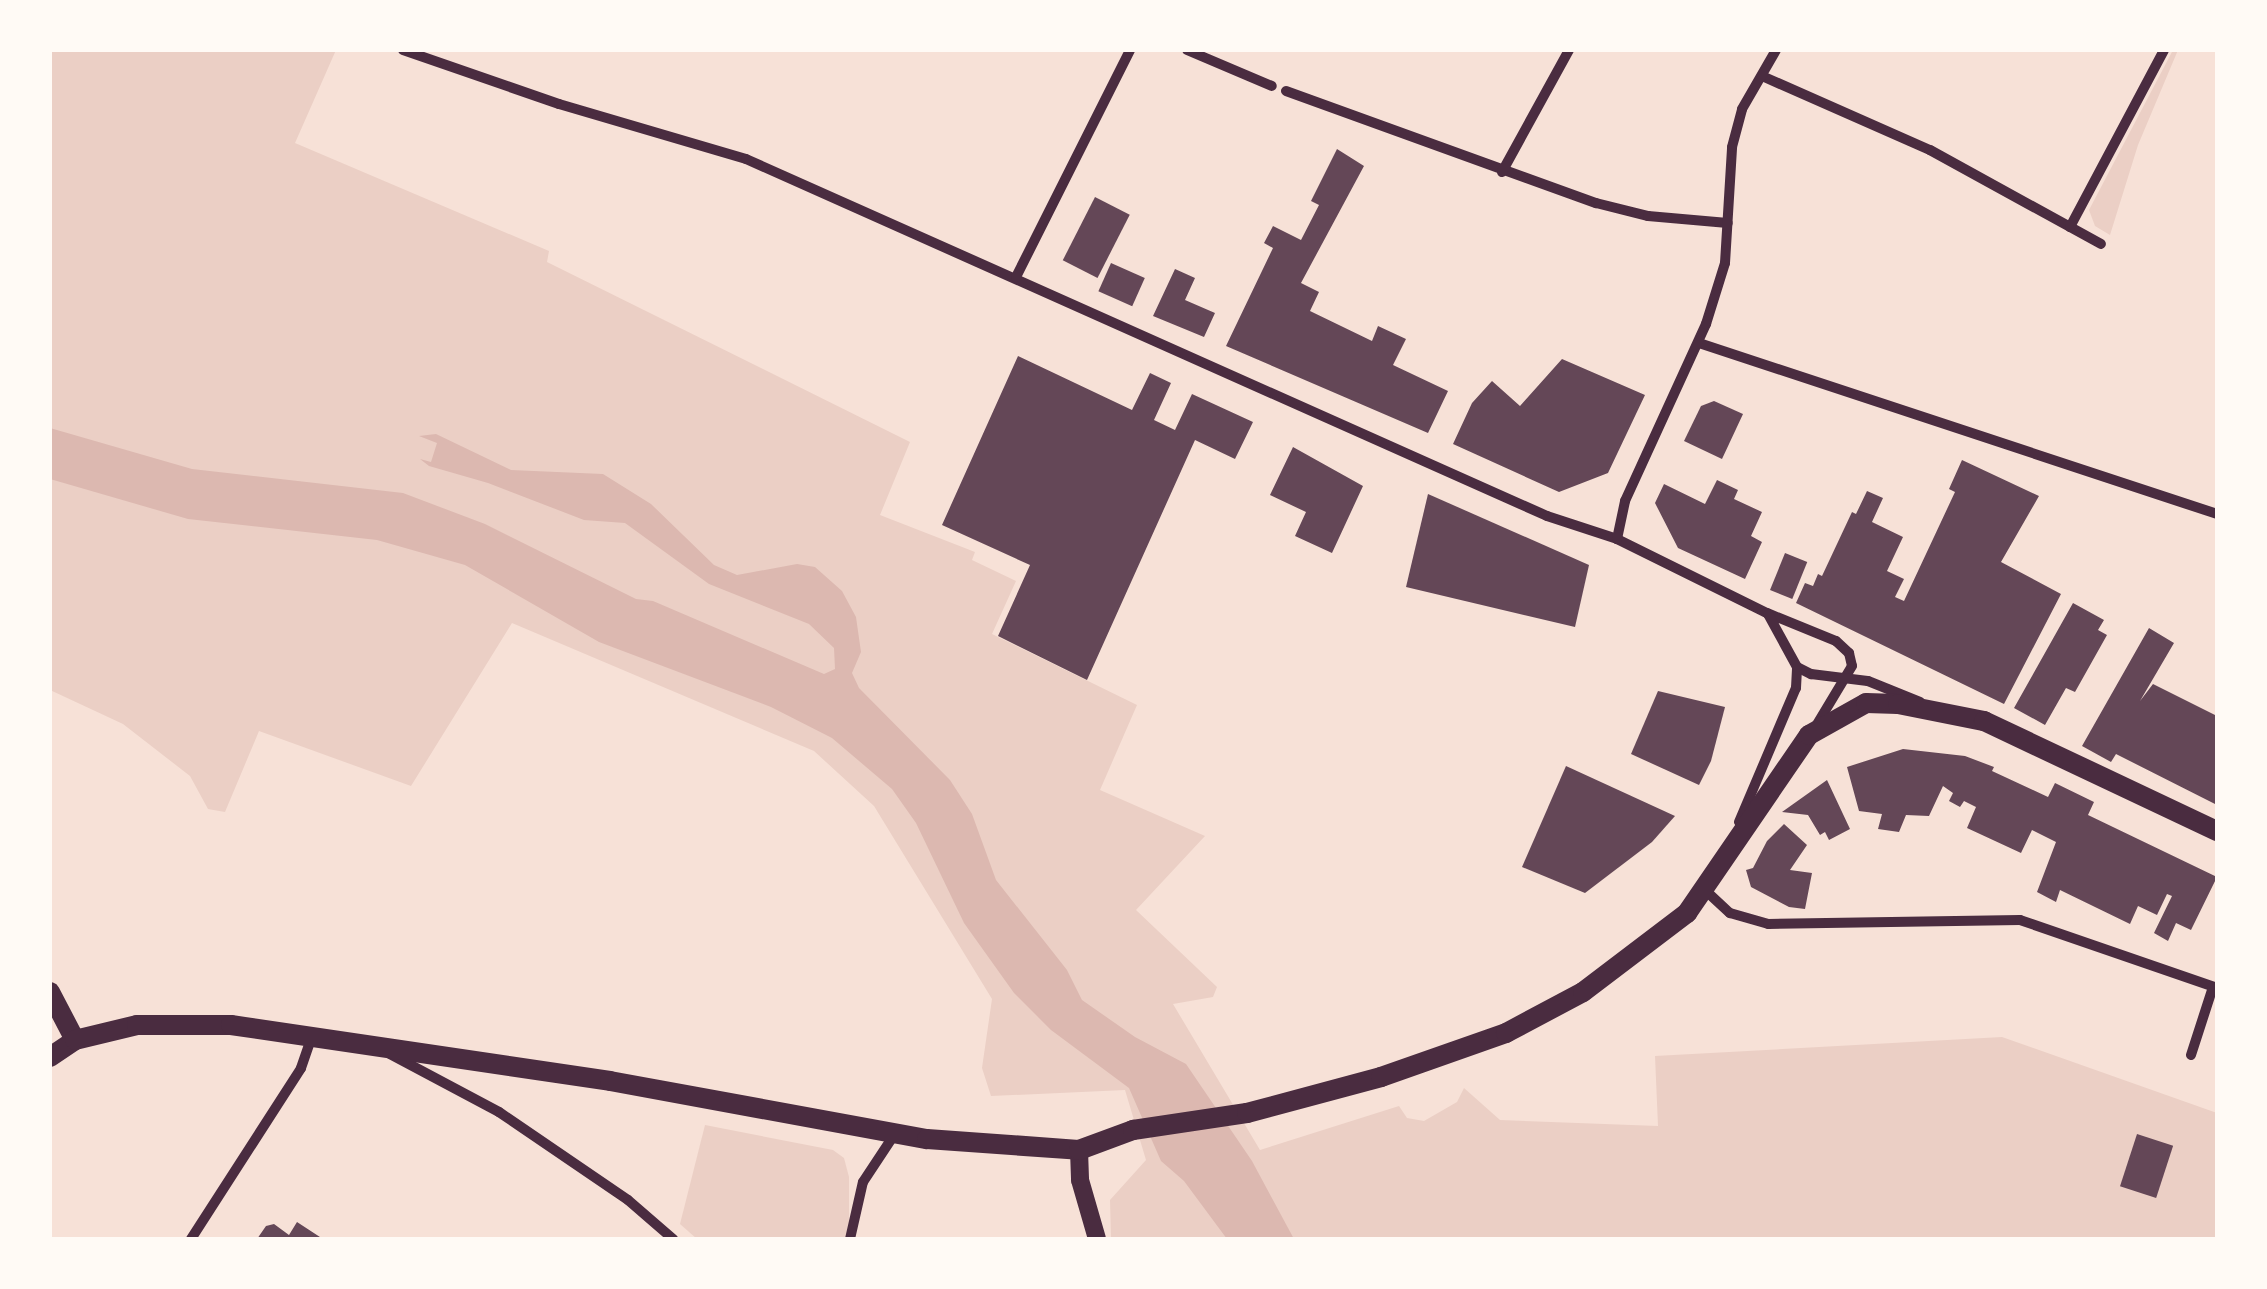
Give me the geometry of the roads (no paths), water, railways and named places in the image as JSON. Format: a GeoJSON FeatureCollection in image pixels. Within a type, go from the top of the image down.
{"type":"FeatureCollection","features":[{"type":"Feature","properties":{"kind":"main road"},"geometry":{"type":"LineString","coordinates":[[50,1058],[75,1040],[172,1022],[370,1042],[896,1132],[1079,1150],[1133,1130],[1247,1113],[1381,1077],[1506,1033],[1584,992],[1632,960],[1688,914],[1810,736],[1866,704],[1936,710],[1984,721],[2217,831]]}},
{"type":"Feature","properties":{"kind":"main road"},"geometry":{"type":"LineString","coordinates":[[50,992],[75,1040]]}},
{"type":"Feature","properties":{"kind":"street"},"geometry":{"type":"LineString","coordinates":[[403,50],[559,104],[746,159],[1548,516],[1617,539],[1767,613],[1836,640],[1849,654],[1852,666],[1848,680],[1810,736]]}},
{"type":"Feature","properties":{"kind":"street"},"geometry":{"type":"LineString","coordinates":[[1016,277],[1130,50]]}},
{"type":"Feature","properties":{"kind":"street"},"geometry":{"type":"LineString","coordinates":[[1187,50],[1272,86]]}},
{"type":"Feature","properties":{"kind":"street"},"geometry":{"type":"LineString","coordinates":[[1502,172],[1570,50]]}},
{"type":"Feature","properties":{"kind":"street"},"geometry":{"type":"LineString","coordinates":[[1617,539],[1625,502],[1699,344],[1725,264],[1732,147],[1742,110],[1776,50]]}},
{"type":"Feature","properties":{"kind":"street"},"geometry":{"type":"LineString","coordinates":[[2070,227],[2164,50]]}},
{"type":"Feature","properties":{"kind":"street"},"geometry":{"type":"LineString","coordinates":[[1762,76],[1930,150],[2102,244]]}},
{"type":"Feature","properties":{"kind":"street"},"geometry":{"type":"LineString","coordinates":[[1286,91],[1502,172],[1622,211],[1728,224]]}},
{"type":"Feature","properties":{"kind":"street"},"geometry":{"type":"LineString","coordinates":[[1699,344],[2217,514]]}},
{"type":"Feature","properties":{"kind":"street"},"geometry":{"type":"LineString","coordinates":[[1719,869],[1791,707],[1798,667],[1767,613]]}},
{"type":"Feature","properties":{"kind":"street"},"geometry":{"type":"LineString","coordinates":[[1798,667],[1898,690],[1936,710]]}},
{"type":"Feature","properties":{"kind":"street"},"geometry":{"type":"LineString","coordinates":[[1706,890],[1730,913],[1768,924],[2020,920],[2215,988],[2191,1055]]}},
{"type":"Feature","properties":{"kind":"street"},"geometry":{"type":"LineString","coordinates":[[191,1239],[301,1068],[312,1035]]}},
{"type":"Feature","properties":{"kind":"street"},"geometry":{"type":"LineString","coordinates":[[370,1042],[443,1086],[499,1112],[628,1200],[673,1239]]}},
{"type":"Feature","properties":{"kind":"street"},"geometry":{"type":"LineString","coordinates":[[850,1239],[863,1182],[896,1132]]}},
{"type":"Feature","properties":{"kind":"street"},"geometry":{"type":"LineString","coordinates":[[1079,1150],[1080,1180],[1097,1239]]}}]}
